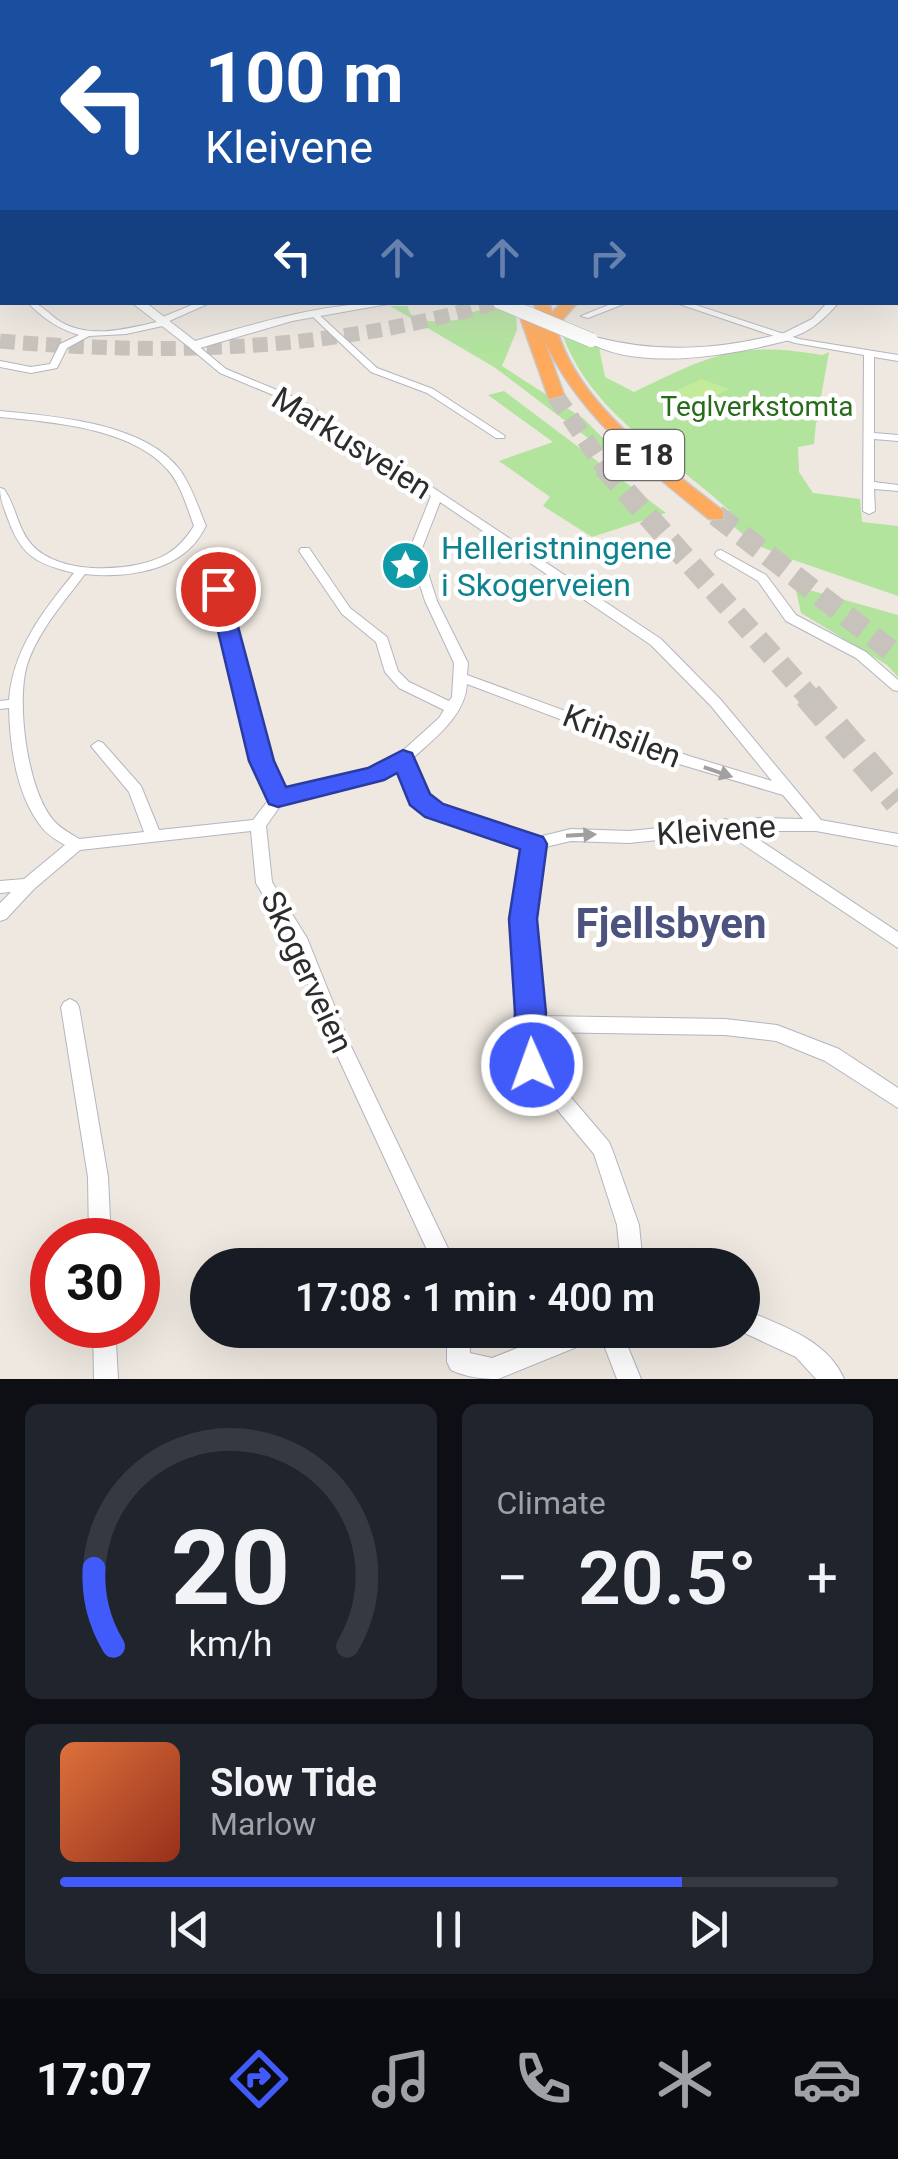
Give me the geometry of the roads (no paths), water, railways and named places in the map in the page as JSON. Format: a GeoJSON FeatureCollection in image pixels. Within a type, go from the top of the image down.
{"type":"FeatureCollection","features":[{"type":"Feature","properties":{"kind":"highway"},"geometry":{"type":"LineString","coordinates":[[527,305],[536,348],[555,395]]}},
{"type":"Feature","properties":{"kind":"highway","name":"E 18"},"geometry":{"type":"LineString","coordinates":[[542,305],[546,326],[570,373],[596,406],[716,515]]}},
{"type":"Feature","properties":{"kind":"highway"},"geometry":{"type":"LineString","coordinates":[[546,326],[568,305]]}},
{"type":"Feature","properties":{"kind":"main road"},"geometry":{"type":"LineString","coordinates":[[141,305],[193,346],[315,314],[385,305]]}},
{"type":"Feature","properties":{"kind":"main road"},"geometry":{"type":"LineString","coordinates":[[507,305],[616,348],[662,353],[740,346],[784,336]]}},
{"type":"Feature","properties":{"kind":"street"},"geometry":{"type":"LineString","coordinates":[[34,305],[53,325],[90,334]]}},
{"type":"Feature","properties":{"kind":"street"},"geometry":{"type":"LineString","coordinates":[[0,364],[31,370],[54,366],[63,346],[90,334],[162,322],[201,305]]}},
{"type":"Feature","properties":{"kind":"street"},"geometry":{"type":"LineString","coordinates":[[585,316],[616,305]]}},
{"type":"Feature","properties":{"kind":"street"},"geometry":{"type":"LineString","coordinates":[[686,305],[784,336],[898,358]]}},
{"type":"Feature","properties":{"kind":"street"},"geometry":{"type":"LineString","coordinates":[[784,336],[816,321],[831,305]]}},
{"type":"Feature","properties":{"kind":"street"},"geometry":{"type":"LineString","coordinates":[[315,314],[374,370],[430,391],[500,436]]}},
{"type":"Feature","properties":{"kind":"street","name":"Markusveien"},"geometry":{"type":"LineString","coordinates":[[193,346],[223,371],[298,402],[656,642],[716,704],[816,825]]}},
{"type":"Feature","properties":{"kind":"street"},"geometry":{"type":"LineString","coordinates":[[869,354],[870,512]]}},
{"type":"Feature","properties":{"kind":"street"},"geometry":{"type":"LineString","coordinates":[[0,414],[73,424],[148,449],[179,476],[200,526],[194,542],[149,564],[80,573],[51,564],[30,550],[20,537],[11,504],[0,492]]}},
{"type":"Feature","properties":{"kind":"street"},"geometry":{"type":"LineString","coordinates":[[871,436],[898,438]]}},
{"type":"Feature","properties":{"kind":"street"},"geometry":{"type":"LineString","coordinates":[[870,485],[898,488]]}},
{"type":"Feature","properties":{"kind":"street"},"geometry":{"type":"LineString","coordinates":[[0,914],[76,845],[258,825],[278,798],[376,774],[403,758],[452,708],[463,678],[416,558],[417,540],[437,495]]}},
{"type":"Feature","properties":{"kind":"street"},"geometry":{"type":"LineString","coordinates":[[304,551],[346,610],[382,640],[392,672],[404,685],[452,708]]}},
{"type":"Feature","properties":{"kind":"street"},"geometry":{"type":"LineString","coordinates":[[721,554],[762,578],[791,618],[861,655],[898,687]]}},
{"type":"Feature","properties":{"kind":"street"},"geometry":{"type":"LineString","coordinates":[[76,845],[46,823],[34,800],[8,704],[19,668],[80,573]]}},
{"type":"Feature","properties":{"kind":"street"},"geometry":{"type":"LineString","coordinates":[[218,589],[262,761],[278,798]]}},
{"type":"Feature","properties":{"kind":"street","name":"Krinsilen"},"geometry":{"type":"LineString","coordinates":[[463,678],[733,778],[784,790]]}},
{"type":"Feature","properties":{"kind":"street"},"geometry":{"type":"LineString","coordinates":[[98,746],[136,790],[153,836]]}},
{"type":"Feature","properties":{"kind":"street","name":"Kleivene"},"geometry":{"type":"LineString","coordinates":[[403,758],[419,799],[434,810],[534,844],[571,835],[629,837],[725,825],[816,825],[898,840]]}},
{"type":"Feature","properties":{"kind":"street","name":"Skogerveien"},"geometry":{"type":"LineString","coordinates":[[258,825],[264,883],[298,938],[339,1040],[437,1248]]}},
{"type":"Feature","properties":{"kind":"street"},"geometry":{"type":"LineString","coordinates":[[725,825],[898,941]]}},
{"type":"Feature","properties":{"kind":"street"},"geometry":{"type":"LineString","coordinates":[[534,844],[523,919],[527,1046],[532,1065],[602,1150],[628,1225],[630,1248]]}},
{"type":"Feature","properties":{"kind":"street"},"geometry":{"type":"LineString","coordinates":[[0,886],[28,885]]}},
{"type":"Feature","properties":{"kind":"street"},"geometry":{"type":"LineString","coordinates":[[70,1007],[98,1177],[99,1218]]}},
{"type":"Feature","properties":{"kind":"street"},"geometry":{"type":"LineString","coordinates":[[529,1024],[725,1027],[777,1032],[832,1055],[898,1099]]}},
{"type":"Feature","properties":{"kind":"street"},"geometry":{"type":"LineString","coordinates":[[760,1328],[804,1349],[832,1379]]}},
{"type":"Feature","properties":{"kind":"street"},"geometry":{"type":"LineString","coordinates":[[105,1348],[106,1379]]}},
{"type":"Feature","properties":{"kind":"street"},"geometry":{"type":"LineString","coordinates":[[458,1348],[458,1362],[492,1370],[546,1348]]}},
{"type":"Feature","properties":{"kind":"street"},"geometry":{"type":"LineString","coordinates":[[617,1348],[629,1379]]}},
{"type":"Feature","properties":{"kind":"tunnel"},"geometry":{"type":"LineString","coordinates":[[0,341],[126,348],[251,346],[374,331],[486,305]]}},
{"type":"Feature","properties":{"kind":"tunnel"},"geometry":{"type":"LineString","coordinates":[[555,395],[606,470]]}},
{"type":"Feature","properties":{"kind":"tunnel"},"geometry":{"type":"LineString","coordinates":[[604,467],[810,698]]}},
{"type":"Feature","properties":{"kind":"tunnel"},"geometry":{"type":"LineString","coordinates":[[716,515],[898,656]]}},
{"type":"Feature","properties":{"kind":"tunnel"},"geometry":{"type":"LineString","coordinates":[[808,695],[898,801]]}},
{"type":"Feature","properties":{"kind":"place","name":"Helleristningene i Skogerveien"},"geometry":{"type":"Point","coordinates":[406,566]}},
{"type":"Feature","properties":{"kind":"district","name":"Fjellsbyen"},"geometry":{"type":"Point","coordinates":[671,923]}},
{"type":"Feature","properties":{"kind":"park label","name":"Teglverkstomta"},"geometry":{"type":"Point","coordinates":[757,406]}}]}
